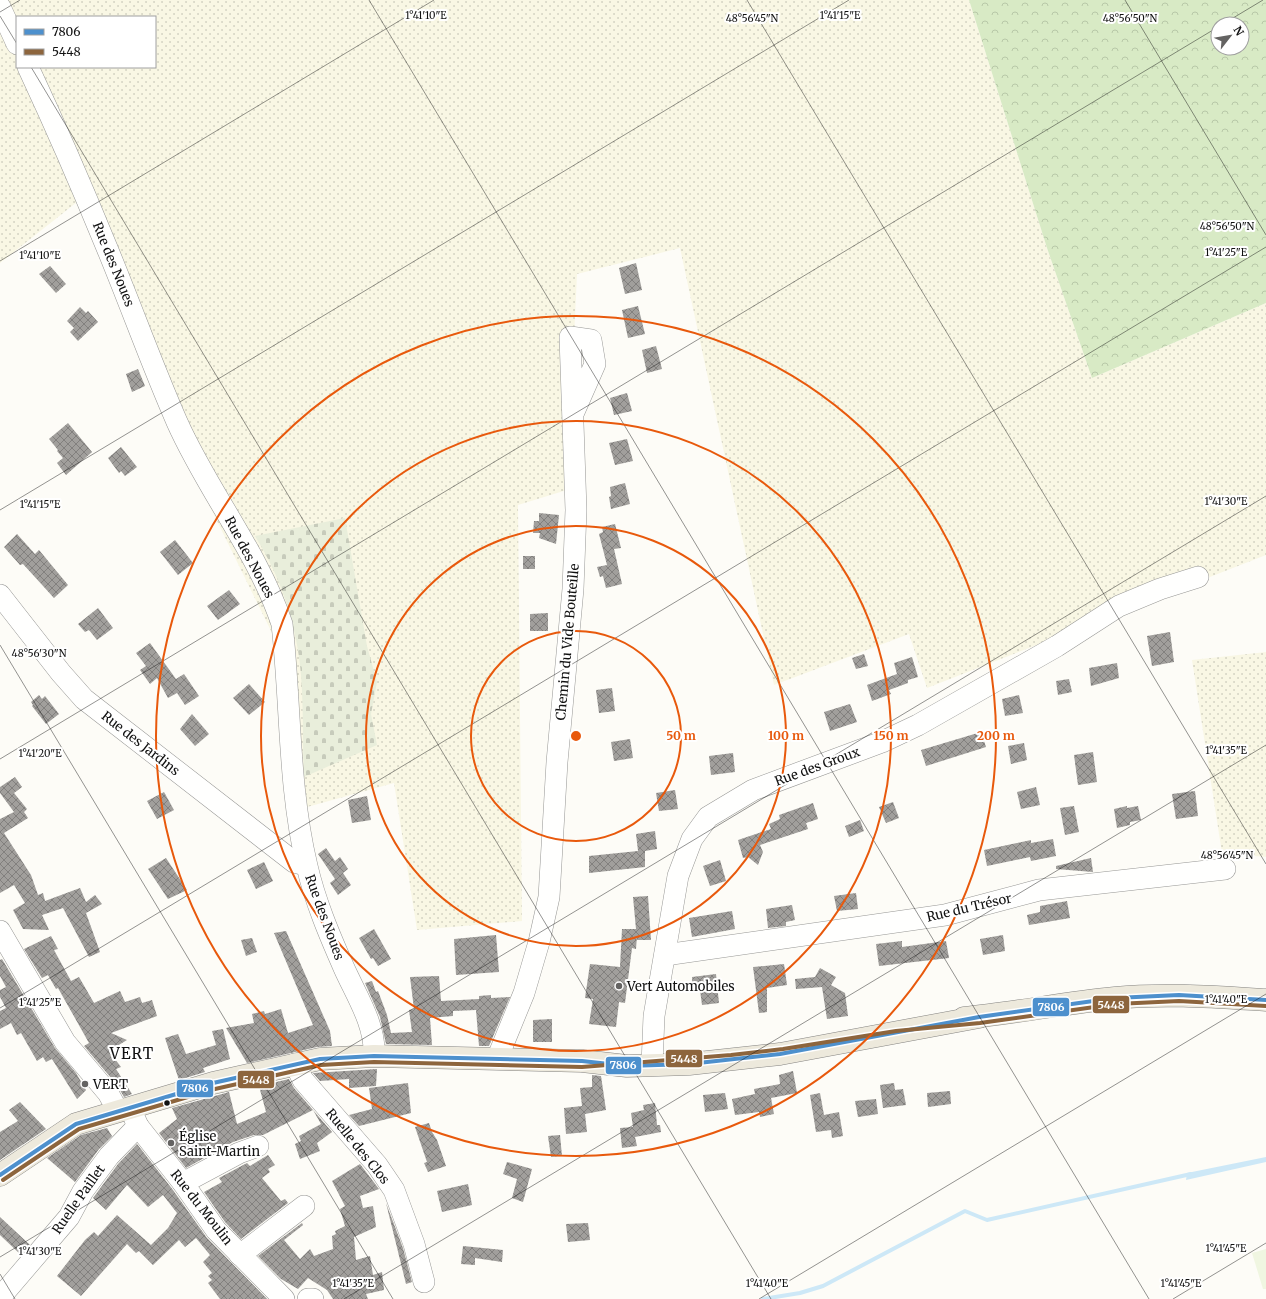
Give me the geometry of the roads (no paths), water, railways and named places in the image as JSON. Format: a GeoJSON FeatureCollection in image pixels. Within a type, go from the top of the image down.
{"type":"FeatureCollection","features":[{"type":"Feature","properties":{"kind":"main road"},"geometry":{"type":"LineString","coordinates":[[0,1175],[68,1128],[129,1115],[214,1083],[294,1064],[345,1056],[652,1061],[894,1025],[979,1017],[1115,998],[1179,995],[1266,1000]]}},
{"type":"Feature","properties":{"kind":"street"},"geometry":{"type":"LineString","coordinates":[[0,7],[16,42]]}},
{"type":"Feature","properties":{"kind":"street","name":"Rue des Noues"},"geometry":{"type":"LineString","coordinates":[[28,68],[75,171],[178,423],[200,467],[260,570],[273,598],[282,624],[296,801],[306,865],[316,901],[373,1033],[374,1056]]}},
{"type":"Feature","properties":{"kind":"street","name":"Chemin du Vide Bouteille"},"geometry":{"type":"LineString","coordinates":[[497,1059],[524,993],[539,942],[549,897],[557,762],[573,589],[576,510],[570,337]]}},
{"type":"Feature","properties":{"kind":"street","name":"Rue des Groux"},"geometry":{"type":"LineString","coordinates":[[652,1061],[654,1016],[678,876],[692,839],[708,817],[753,790],[882,742],[918,726],[1057,646],[1119,606],[1160,589],[1198,577]]}},
{"type":"Feature","properties":{"kind":"street","name":"Rue des Jardins"},"geometry":{"type":"LineString","coordinates":[[0,595],[61,673],[84,699],[294,862],[306,865]]}},
{"type":"Feature","properties":{"kind":"street","name":"Rue du Trésor"},"geometry":{"type":"LineString","coordinates":[[665,955],[945,915],[1039,890],[1225,869]]}},
{"type":"Feature","properties":{"kind":"street","name":"Rue du Moulin"},"geometry":{"type":"LineString","coordinates":[[0,931],[65,1042],[111,1097],[129,1115],[183,1183],[216,1230],[284,1299]]}},
{"type":"Feature","properties":{"kind":"street","name":"Ruelle des Clos"},"geometry":{"type":"LineString","coordinates":[[294,1064],[303,1080],[377,1166],[394,1190],[414,1244],[424,1282]]}},
{"type":"Feature","properties":{"kind":"street","name":"Ruelle Paillet"},"geometry":{"type":"LineString","coordinates":[[4,1293],[69,1217],[109,1156],[129,1115]]}},
{"type":"Feature","properties":{"kind":"street"},"geometry":{"type":"LineString","coordinates":[[183,1183],[239,1153],[258,1146]]}},
{"type":"Feature","properties":{"kind":"street"},"geometry":{"type":"LineString","coordinates":[[240,1255],[304,1206]]}},
{"type":"Feature","properties":{"kind":"street"},"geometry":{"type":"LineString","coordinates":[[308,1299],[313,1299]]}},
{"type":"Feature","properties":{"kind":"water"},"geometry":{"type":"Polygon","coordinates":[[[1266,1157],[1266,1162],[1186,1180],[1187,1173],[1266,1157]]]}},
{"type":"Feature","properties":{"kind":"waterway"},"geometry":{"type":"LineString","coordinates":[[763,1299],[800,1293],[823,1286],[965,1211],[987,1220],[1191,1174]]}},
{"type":"Feature","properties":{"kind":"place","name":"Vert Automobiles"},"geometry":{"type":"Point","coordinates":[619,986]}},
{"type":"Feature","properties":{"kind":"place","name":"VERT"},"geometry":{"type":"Point","coordinates":[85,1084]}},
{"type":"Feature","properties":{"kind":"place","name":"Église Saint-Martin"},"geometry":{"type":"Point","coordinates":[171,1143]}},
{"type":"Feature","properties":{"kind":"district","name":"VERT"},"geometry":{"type":"Point","coordinates":[132,1054]}}]}
